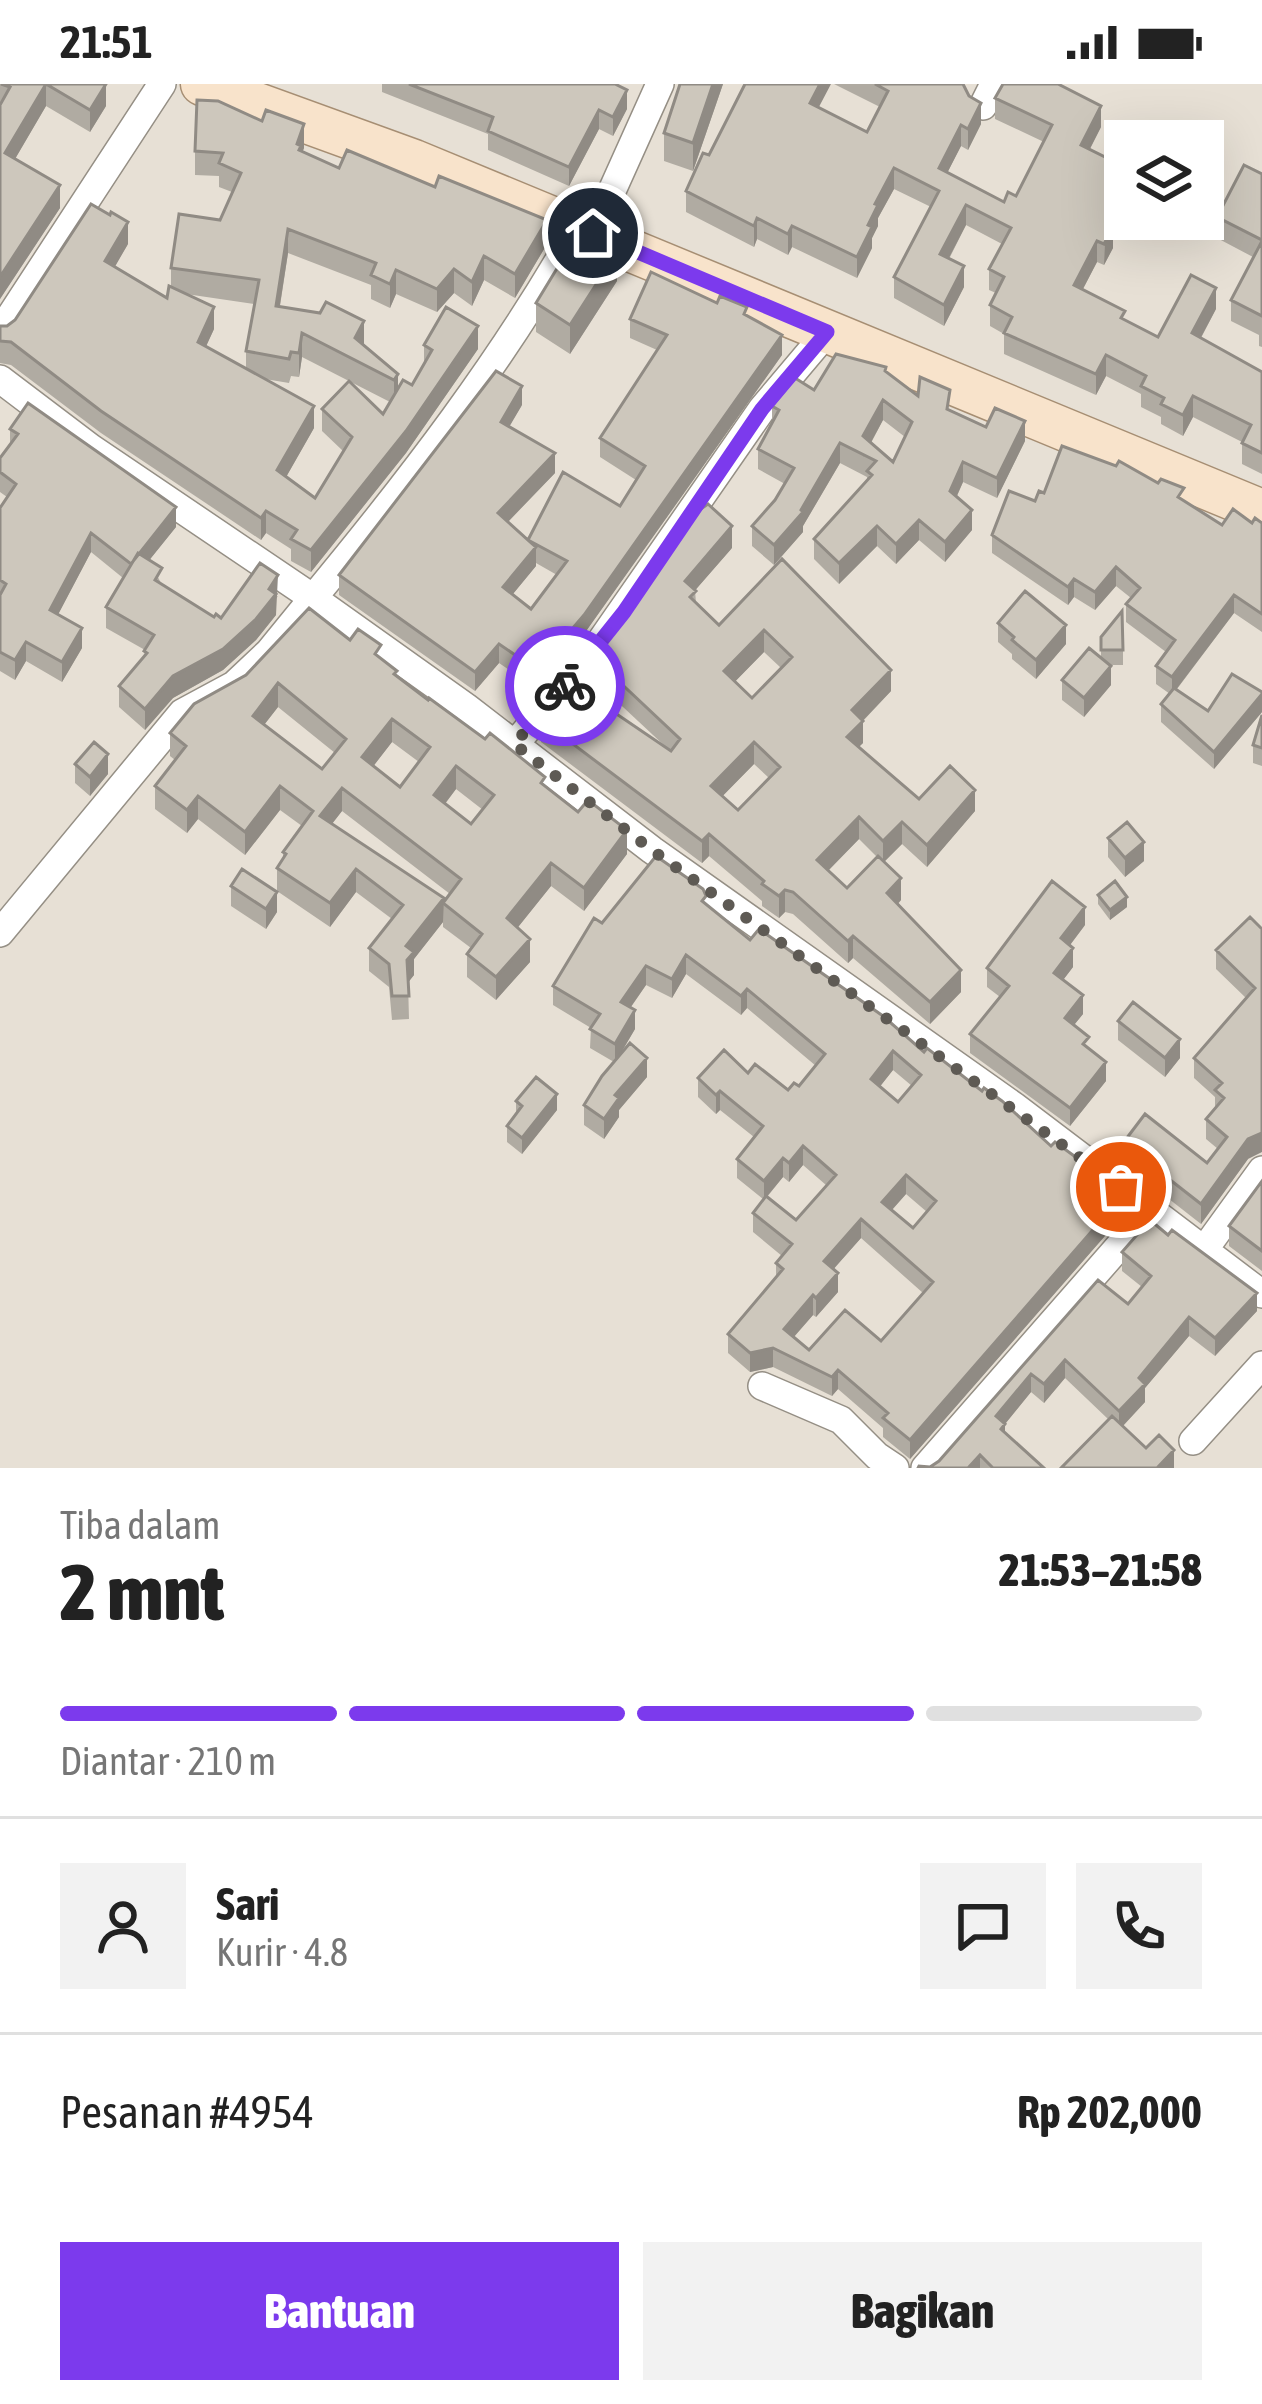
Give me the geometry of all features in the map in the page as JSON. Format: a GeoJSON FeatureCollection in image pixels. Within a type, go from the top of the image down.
{"type":"FeatureCollection","features":[{"type":"Feature","properties":{"kind":"main road"},"geometry":{"type":"LineString","coordinates":[[202,84],[592,224],[684,242],[1262,511]]}},
{"type":"Feature","properties":{"kind":"main road"},"geometry":{"type":"LineString","coordinates":[[278,84],[827,332],[1262,487]]}},
{"type":"Feature","properties":{"kind":"street"},"geometry":{"type":"LineString","coordinates":[[0,332],[162,84]]}},
{"type":"Feature","properties":{"kind":"street"},"geometry":{"type":"LineString","coordinates":[[0,933],[182,713],[234,685],[269,652],[420,466],[592,224],[660,84]]}},
{"type":"Feature","properties":{"kind":"street"},"geometry":{"type":"LineString","coordinates":[[514,744],[598,646],[762,409],[827,332]]}},
{"type":"Feature","properties":{"kind":"street"},"geometry":{"type":"LineString","coordinates":[[0,379],[91,448],[314,598],[652,850],[1014,1106],[1262,1294]]}},
{"type":"Feature","properties":{"kind":"street"},"geometry":{"type":"LineString","coordinates":[[1204,1250],[1262,1170]]}},
{"type":"Feature","properties":{"kind":"street"},"geometry":{"type":"LineString","coordinates":[[925,1468],[1150,1211]]}},
{"type":"Feature","properties":{"kind":"street"},"geometry":{"type":"LineString","coordinates":[[1193,1441],[1262,1365]]}},
{"type":"Feature","properties":{"kind":"street"},"geometry":{"type":"LineString","coordinates":[[762,1386],[841,1420],[895,1468]]}},
{"type":"Feature","properties":{"kind":"building"},"geometry":{"type":"Polygon","coordinates":[[[1,84],[46,84],[5,153],[60,185],[0,277],[0,105],[10,87],[1,84]]]}},
{"type":"Feature","properties":{"kind":"building"},"geometry":{"type":"Polygon","coordinates":[[[46,84],[106,84],[90,110],[46,84]]]}},
{"type":"Feature","properties":{"kind":"building"},"geometry":{"type":"Polygon","coordinates":[[[409,84],[615,84],[627,90],[613,117],[599,110],[569,167],[488,131],[493,117],[409,84]]]}},
{"type":"Feature","properties":{"kind":"building"},"geometry":{"type":"Polygon","coordinates":[[[680,84],[713,84],[693,143],[664,133],[680,84]]]}},
{"type":"Feature","properties":{"kind":"building"},"geometry":{"type":"Polygon","coordinates":[[[745,84],[820,84],[810,103],[867,132],[888,91],[875,84],[963,84],[969,96],[981,103],[968,129],[961,125],[939,168],[1004,202],[1008,192],[1016,196],[1052,125],[995,98],[1003,84],[1058,84],[1101,106],[1081,145],[1104,156],[1106,240],[1104,244],[1097,241],[1074,285],[1125,311],[1121,318],[1158,337],[1191,275],[1216,288],[1192,333],[1262,372],[1262,453],[1242,443],[1251,425],[1193,396],[1183,415],[1141,386],[1146,376],[1106,355],[1096,374],[1004,333],[1012,317],[990,305],[1004,277],[989,269],[1011,228],[966,205],[940,254],[964,266],[944,305],[894,277],[939,191],[894,168],[875,204],[868,225],[872,227],[857,257],[792,226],[788,234],[757,218],[754,226],[686,191],[703,153],[709,155],[745,84]]]}},
{"type":"Feature","properties":{"kind":"building"},"geometry":{"type":"Polygon","coordinates":[[[197,100],[218,101],[262,121],[266,110],[304,124],[299,150],[339,168],[347,150],[435,187],[439,176],[547,220],[515,274],[484,256],[472,282],[454,269],[437,289],[396,270],[390,284],[371,275],[376,263],[288,229],[276,306],[320,313],[326,302],[364,321],[355,338],[398,374],[394,380],[302,333],[299,353],[291,352],[289,359],[246,351],[259,280],[171,268],[179,214],[220,220],[241,173],[219,163],[223,153],[195,151],[197,100]]]}},
{"type":"Feature","properties":{"kind":"building"},"geometry":{"type":"Polygon","coordinates":[[[1244,165],[1262,174],[1262,240],[1224,221],[1224,204],[1244,165]]]}},
{"type":"Feature","properties":{"kind":"building"},"geometry":{"type":"Polygon","coordinates":[[[91,204],[128,222],[105,261],[167,298],[169,286],[214,307],[198,342],[314,406],[277,470],[315,498],[352,437],[322,409],[349,381],[383,414],[403,380],[412,385],[432,350],[424,345],[446,307],[478,326],[406,431],[311,550],[291,539],[297,530],[266,511],[261,518],[101,411],[11,342],[0,341],[0,326],[15,320],[91,204]]]}},
{"type":"Feature","properties":{"kind":"building"},"geometry":{"type":"Polygon","coordinates":[[[581,229],[617,252],[570,325],[536,303],[581,229]]]}},
{"type":"Feature","properties":{"kind":"building"},"geometry":{"type":"Polygon","coordinates":[[[1262,241],[1262,316],[1231,300],[1262,241]]]}},
{"type":"Feature","properties":{"kind":"building"},"geometry":{"type":"Polygon","coordinates":[[[651,272],[717,303],[720,296],[747,307],[744,314],[782,335],[584,615],[537,670],[499,644],[475,672],[339,575],[496,371],[522,386],[501,422],[555,453],[498,513],[528,540],[563,472],[620,506],[645,466],[600,438],[667,335],[630,319],[651,272]],[[528,540],[536,547],[503,587],[531,609],[567,561],[528,540]]]}},
{"type":"Feature","properties":{"kind":"building"},"geometry":{"type":"Polygon","coordinates":[[[836,354],[886,367],[885,371],[918,396],[920,377],[950,390],[947,409],[986,427],[995,408],[1025,421],[997,478],[963,462],[950,491],[972,510],[945,542],[919,520],[896,544],[877,526],[839,563],[814,539],[872,475],[867,471],[876,461],[840,443],[803,512],[774,545],[752,526],[794,468],[758,449],[779,410],[772,406],[795,378],[814,390],[836,354]],[[883,400],[863,436],[893,462],[912,422],[883,400]]]}},
{"type":"Feature","properties":{"kind":"building"},"geometry":{"type":"Polygon","coordinates":[[[28,403],[176,507],[131,564],[91,533],[50,610],[82,628],[62,662],[26,642],[15,660],[0,652],[0,595],[6,584],[0,580],[0,508],[16,484],[0,472],[0,458],[18,434],[10,429],[28,403]]]}},
{"type":"Feature","properties":{"kind":"building"},"geometry":{"type":"Polygon","coordinates":[[[1062,446],[1116,466],[1119,461],[1158,483],[1161,479],[1184,488],[1178,497],[1222,525],[1233,509],[1252,523],[1255,518],[1262,523],[1262,614],[1234,595],[1172,677],[1156,666],[1175,640],[1126,604],[1140,588],[1116,567],[1095,592],[1074,579],[1068,587],[992,535],[1009,491],[1035,501],[1039,491],[1044,493],[1062,446]]]}},
{"type":"Feature","properties":{"kind":"building"},"geometry":{"type":"Polygon","coordinates":[[[708,504],[732,526],[685,581],[696,591],[690,597],[719,625],[782,559],[891,670],[852,710],[863,721],[847,737],[919,799],[950,766],[975,790],[927,845],[902,822],[883,841],[859,817],[817,860],[847,888],[878,856],[901,878],[887,893],[961,970],[930,1002],[853,936],[848,941],[793,892],[785,890],[779,896],[709,834],[702,841],[541,720],[571,683],[671,751],[680,739],[593,657],[698,511],[708,504]],[[764,630],[724,671],[752,698],[792,657],[764,630]],[[754,742],[711,786],[738,810],[780,767],[754,742]]]}},
{"type":"Feature","properties":{"kind":"building"},"geometry":{"type":"Polygon","coordinates":[[[138,553],[162,568],[155,580],[214,617],[221,618],[260,563],[278,575],[269,589],[276,594],[256,619],[223,649],[173,676],[145,709],[119,686],[147,653],[154,635],[106,607],[138,553]]]}},
{"type":"Feature","properties":{"kind":"building"},"geometry":{"type":"Polygon","coordinates":[[[1025,591],[1066,625],[1036,660],[998,623],[1025,591]]]}},
{"type":"Feature","properties":{"kind":"building"},"geometry":{"type":"Polygon","coordinates":[[[309,608],[350,640],[358,629],[381,645],[375,654],[397,671],[394,674],[485,739],[490,733],[545,777],[541,783],[578,812],[588,800],[627,830],[584,888],[551,863],[507,918],[530,939],[496,977],[467,954],[482,934],[443,903],[461,879],[342,788],[320,816],[444,898],[406,946],[414,952],[407,960],[409,996],[392,996],[389,964],[369,948],[403,905],[356,869],[330,903],[277,868],[313,811],[280,786],[245,832],[198,796],[187,810],[155,786],[186,746],[170,733],[194,704],[246,675],[309,608]],[[278,683],[253,716],[322,769],[346,739],[278,683]],[[392,719],[362,757],[400,787],[430,747],[392,719]],[[456,766],[434,795],[471,824],[494,795],[456,766]]]}},
{"type":"Feature","properties":{"kind":"building"},"geometry":{"type":"Polygon","coordinates":[[[1122,611],[1123,650],[1101,650],[1101,637],[1122,611]]]}},
{"type":"Feature","properties":{"kind":"building"},"geometry":{"type":"Polygon","coordinates":[[[1089,648],[1111,666],[1084,698],[1062,680],[1089,648]]]}},
{"type":"Feature","properties":{"kind":"building"},"geometry":{"type":"Polygon","coordinates":[[[1232,674],[1262,694],[1214,752],[1161,704],[1174,688],[1208,711],[1232,674]]]}},
{"type":"Feature","properties":{"kind":"building"},"geometry":{"type":"Polygon","coordinates":[[[1262,715],[1262,748],[1253,745],[1262,715]]]}},
{"type":"Feature","properties":{"kind":"building"},"geometry":{"type":"Polygon","coordinates":[[[94,742],[108,754],[90,777],[75,764],[94,742]]]}},
{"type":"Feature","properties":{"kind":"building"},"geometry":{"type":"Polygon","coordinates":[[[1127,822],[1144,842],[1125,858],[1108,838],[1127,822]]]}},
{"type":"Feature","properties":{"kind":"building"},"geometry":{"type":"Polygon","coordinates":[[[656,856],[703,889],[702,901],[750,940],[759,929],[883,1016],[924,1052],[927,1048],[1002,1101],[1051,1146],[1055,1142],[1125,1193],[910,1440],[883,1418],[888,1413],[838,1370],[832,1377],[773,1348],[750,1353],[728,1334],[783,1269],[776,1263],[792,1244],[753,1213],[766,1196],[796,1220],[836,1175],[803,1146],[789,1163],[783,1158],[764,1181],[737,1159],[763,1126],[698,1078],[724,1050],[748,1073],[755,1064],[788,1090],[794,1083],[799,1086],[825,1054],[747,989],[741,996],[686,955],[672,979],[646,966],[621,1002],[635,1010],[615,1044],[590,1029],[600,1014],[553,986],[594,918],[602,923],[656,856]],[[893,1051],[871,1079],[898,1102],[921,1075],[893,1051]],[[906,1175],[882,1202],[913,1228],[936,1201],[906,1175]],[[861,1219],[824,1261],[838,1273],[784,1329],[809,1350],[845,1310],[881,1341],[933,1282],[861,1219]]]}},
{"type":"Feature","properties":{"kind":"building"},"geometry":{"type":"Polygon","coordinates":[[[242,869],[277,892],[266,909],[231,886],[242,869]]]}},
{"type":"Feature","properties":{"kind":"building"},"geometry":{"type":"Polygon","coordinates":[[[1052,881],[1085,907],[1061,938],[1073,948],[1054,973],[1083,995],[1065,1018],[1089,1037],[1083,1044],[1106,1062],[1070,1108],[970,1034],[1009,986],[987,968],[1052,881]]]}},
{"type":"Feature","properties":{"kind":"building"},"geometry":{"type":"Polygon","coordinates":[[[1115,881],[1127,897],[1110,910],[1098,895],[1115,881]]]}},
{"type":"Feature","properties":{"kind":"building"},"geometry":{"type":"Polygon","coordinates":[[[1250,917],[1262,929],[1262,1133],[1248,1139],[1201,1204],[1123,1143],[1145,1114],[1207,1163],[1227,1137],[1206,1119],[1224,1098],[1215,1090],[1222,1083],[1194,1058],[1255,988],[1216,950],[1250,917]]]}},
{"type":"Feature","properties":{"kind":"building"},"geometry":{"type":"Polygon","coordinates":[[[1133,1002],[1180,1039],[1165,1058],[1118,1021],[1133,1002]]]}},
{"type":"Feature","properties":{"kind":"building"},"geometry":{"type":"Polygon","coordinates":[[[630,1043],[647,1058],[615,1095],[619,1098],[604,1119],[584,1105],[630,1043]]]}},
{"type":"Feature","properties":{"kind":"building"},"geometry":{"type":"Polygon","coordinates":[[[536,1077],[557,1094],[522,1138],[507,1126],[522,1106],[516,1101],[536,1077]]]}},
{"type":"Feature","properties":{"kind":"building"},"geometry":{"type":"Polygon","coordinates":[[[1262,1181],[1262,1251],[1229,1226],[1262,1181]]]}},
{"type":"Feature","properties":{"kind":"building"},"geometry":{"type":"Polygon","coordinates":[[[1150,1220],[1168,1235],[1172,1230],[1257,1293],[1215,1338],[1189,1317],[1139,1378],[1145,1384],[1119,1411],[1065,1360],[1044,1384],[1031,1374],[996,1416],[1005,1424],[1001,1429],[1044,1468],[993,1468],[980,1455],[968,1468],[918,1468],[939,1461],[1098,1280],[1128,1304],[1151,1276],[1122,1252],[1150,1220]]]}},
{"type":"Feature","properties":{"kind":"building"},"geometry":{"type":"Polygon","coordinates":[[[1112,1416],[1146,1448],[1159,1435],[1174,1450],[1157,1468],[1061,1468],[1112,1416]]]}},
{"type":"Feature","properties":{"kind":"way so far"},"geometry":{"type":"LineString","coordinates":[[565,686],[514,744],[652,850],[1121,1187]]}},
{"type":"Feature","properties":{"kind":"route"},"geometry":{"type":"LineString","coordinates":[[565,686],[624,612],[762,409],[827,332],[593,233]]}}]}
